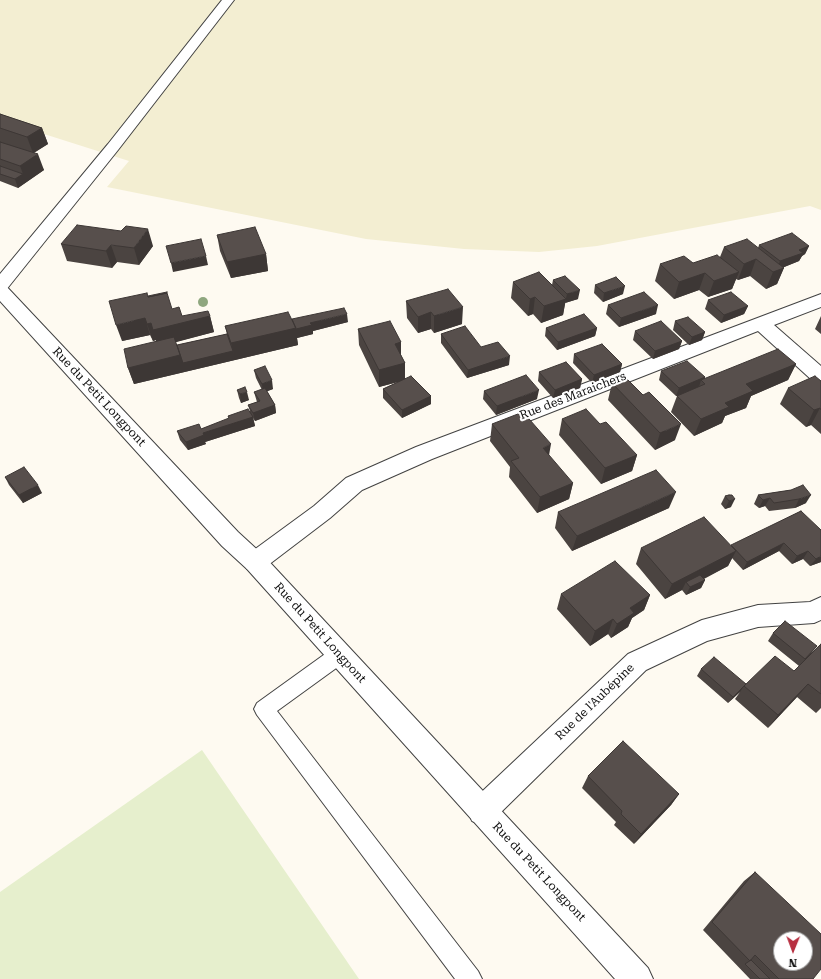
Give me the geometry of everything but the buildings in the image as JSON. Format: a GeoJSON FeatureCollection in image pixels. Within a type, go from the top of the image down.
{"type":"FeatureCollection","features":[{"type":"Feature","properties":{"kind":"street"},"geometry":{"type":"LineString","coordinates":[[0,286],[113,147],[228,0]]}},
{"type":"Feature","properties":{"kind":"street","name":"Rue du Petit Longpont"},"geometry":{"type":"LineString","coordinates":[[0,290],[230,539],[255,562],[637,979]]}},
{"type":"Feature","properties":{"kind":"street","name":"Rue des Maraichers"},"geometry":{"type":"LineString","coordinates":[[255,562],[322,512],[354,484],[424,453],[821,300]]}},
{"type":"Feature","properties":{"kind":"street"},"geometry":{"type":"LineString","coordinates":[[761,323],[821,377]]}},
{"type":"Feature","properties":{"kind":"street","name":"Rue de l'Aubépine"},"geometry":{"type":"LineString","coordinates":[[482,810],[637,662],[702,631],[758,616],[814,612],[821,608]]}},
{"type":"Feature","properties":{"kind":"lane"},"geometry":{"type":"LineString","coordinates":[[339,655],[264,709],[470,979]]}},
{"type":"Feature","properties":{"kind":"shaded area"},"geometry":{"type":"Polygon","coordinates":[[[0,0],[821,0],[821,210],[810,206],[597,246],[539,252],[464,249],[366,239],[107,187],[129,161],[0,120],[0,0]]]}},
{"type":"Feature","properties":{"kind":"green space"},"geometry":{"type":"Polygon","coordinates":[[[202,750],[359,979],[0,979],[0,892],[202,750]]]}}]}
